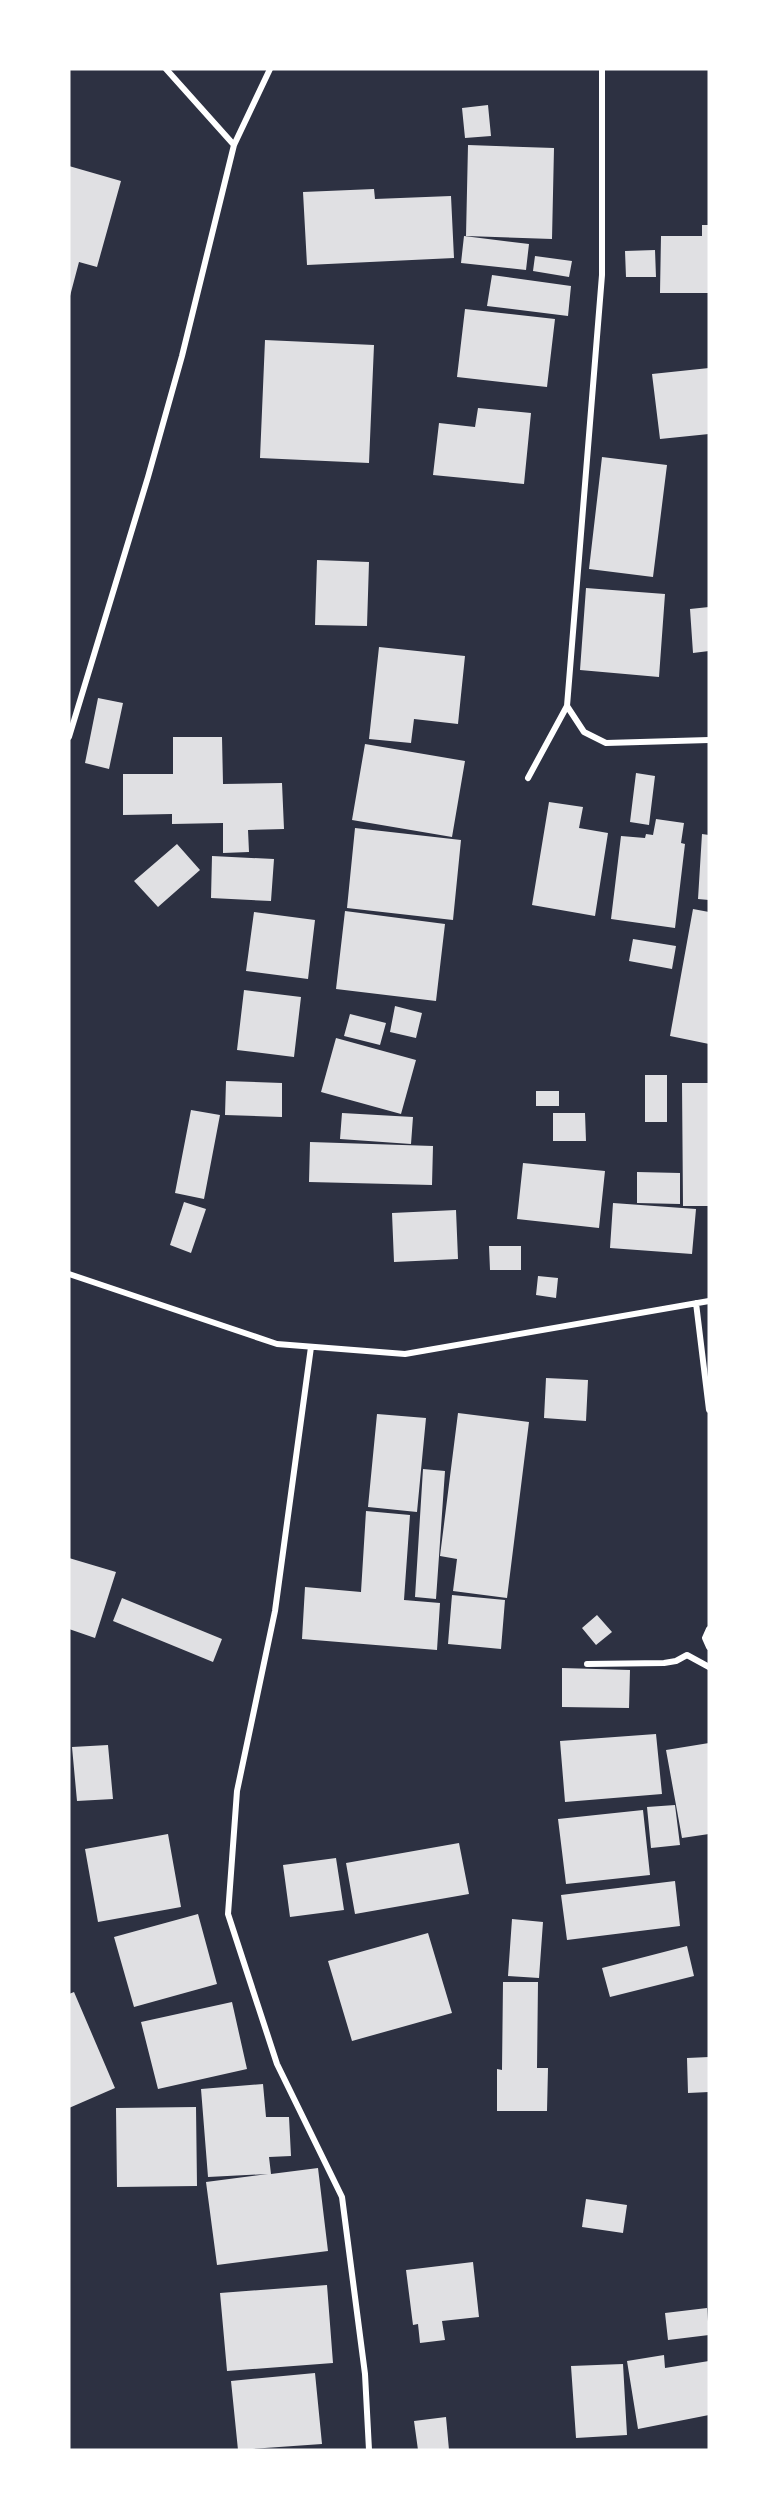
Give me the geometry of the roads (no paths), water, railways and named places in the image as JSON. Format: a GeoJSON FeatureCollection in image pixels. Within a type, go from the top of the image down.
{"type":"FeatureCollection","features":[{"type":"Feature","properties":{"kind":"street"},"geometry":{"type":"LineString","coordinates":[[166,69],[234,145]]}},
{"type":"Feature","properties":{"kind":"street"},"geometry":{"type":"LineString","coordinates":[[69,737],[148,477],[234,145],[270,69]]}},
{"type":"Feature","properties":{"kind":"street"},"geometry":{"type":"LineString","coordinates":[[528,778],[567,706],[602,275],[602,69]]}},
{"type":"Feature","properties":{"kind":"street"},"geometry":{"type":"LineString","coordinates":[[567,706],[584,732],[606,743],[709,740]]}},
{"type":"Feature","properties":{"kind":"street"},"geometry":{"type":"LineString","coordinates":[[69,1274],[277,1344],[405,1354],[709,1301]]}},
{"type":"Feature","properties":{"kind":"street"},"geometry":{"type":"LineString","coordinates":[[696,1303],[709,1410]]}},
{"type":"Feature","properties":{"kind":"street"},"geometry":{"type":"LineString","coordinates":[[311,1347],[275,1611],[237,1791],[228,1914],[277,2064],[342,2197],[365,2374],[369,2450]]}},
{"type":"Feature","properties":{"kind":"street"},"geometry":{"type":"LineString","coordinates":[[709,1629],[705,1638],[709,1647]]}},
{"type":"Feature","properties":{"kind":"street"},"geometry":{"type":"LineString","coordinates":[[587,1664],[664,1663],[676,1661],[687,1654],[709,1667]]}}]}
